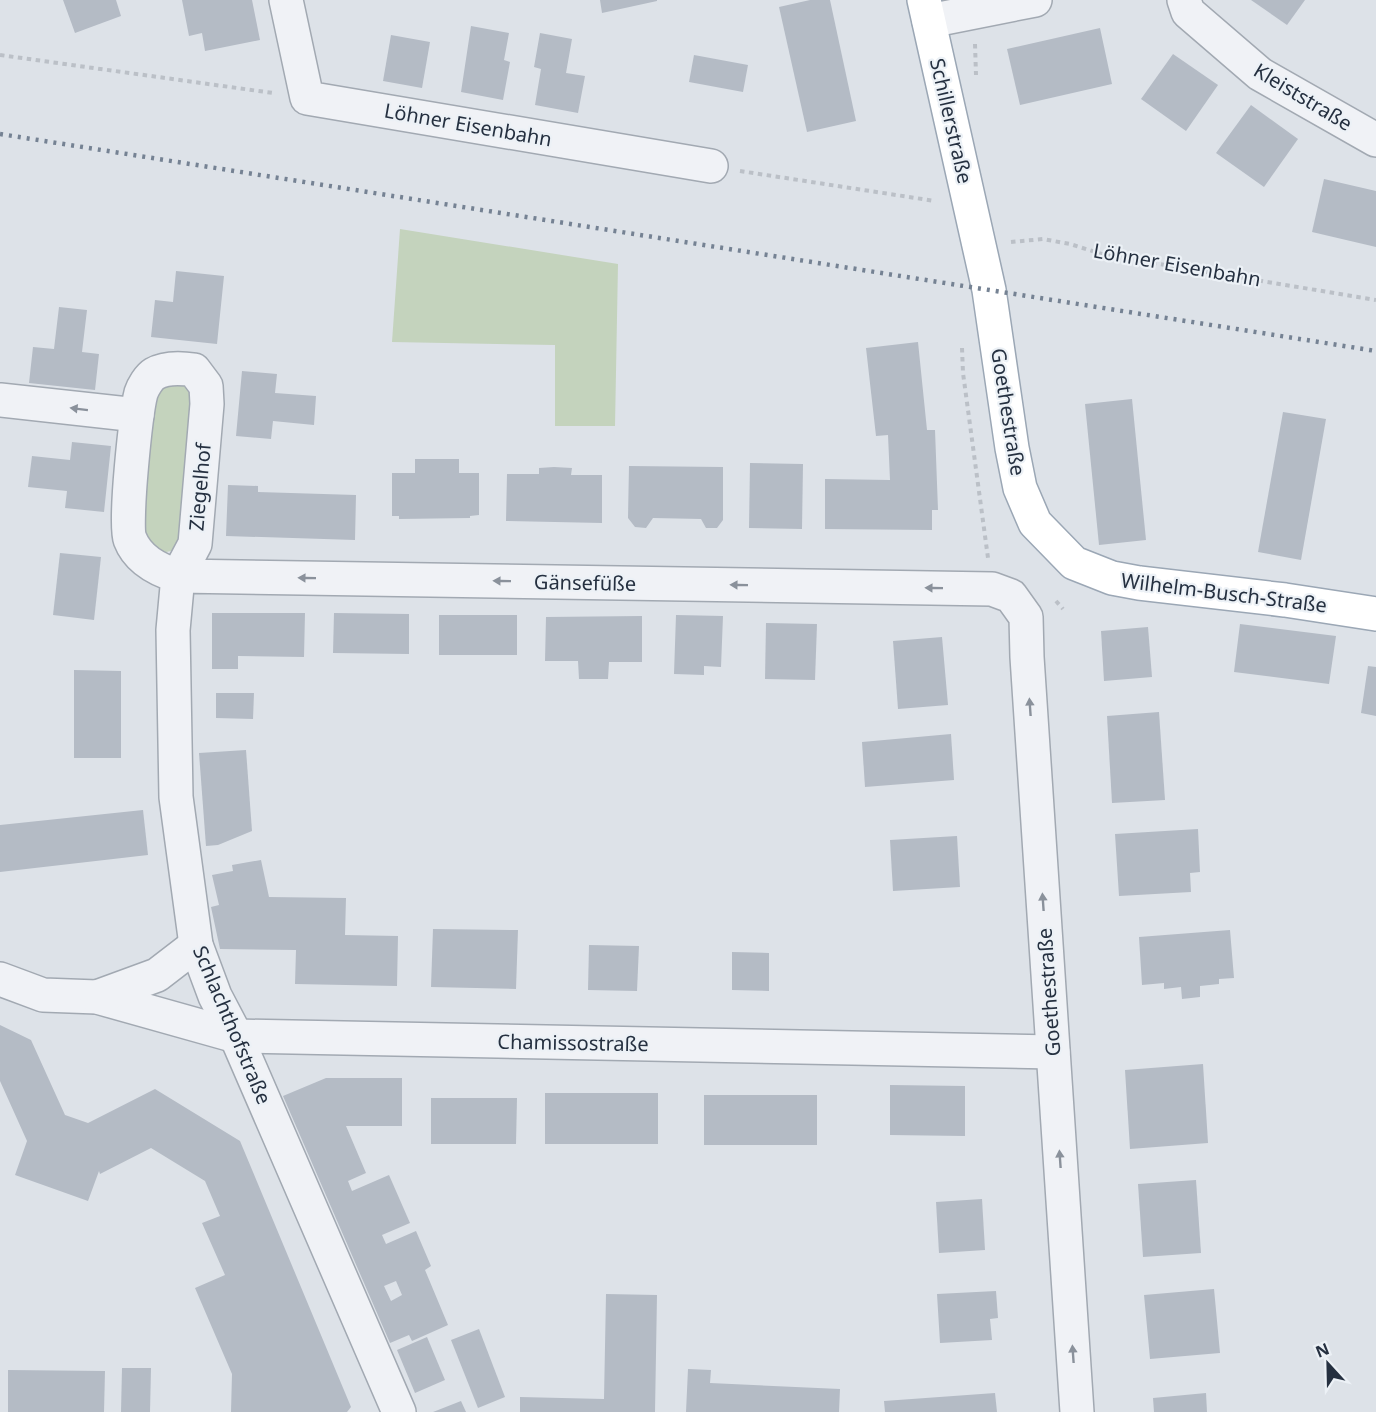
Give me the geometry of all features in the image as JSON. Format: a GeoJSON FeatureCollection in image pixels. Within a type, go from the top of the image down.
{"type":"FeatureCollection","features":[{"type":"Feature","properties":{"kind":"main road","name":"Schillerstraße"},"geometry":{"type":"LineString","coordinates":[[926,10],[979,242]]}},
{"type":"Feature","properties":{"kind":"main road","name":"Goethestraße"},"geometry":{"type":"LineString","coordinates":[[979,242],[989,290],[1020,488],[1035,523],[1074,563]]}},
{"type":"Feature","properties":{"kind":"main road","name":"Wilhelm-Busch-Straße"},"geometry":{"type":"LineString","coordinates":[[1074,563],[1112,579],[1285,600],[1376,614]]}},
{"type":"Feature","properties":{"kind":"street"},"geometry":{"type":"LineString","coordinates":[[285,0],[307,98]]}},
{"type":"Feature","properties":{"kind":"street"},"geometry":{"type":"LineString","coordinates":[[926,10],[1035,0]]}},
{"type":"Feature","properties":{"kind":"street","name":"Kleiststraße"},"geometry":{"type":"LineString","coordinates":[[1184,0],[1188,12],[1260,74],[1376,140]]}},
{"type":"Feature","properties":{"kind":"street","name":"Löhner Eisenbahn"},"geometry":{"type":"LineString","coordinates":[[307,98],[711,166]]}},
{"type":"Feature","properties":{"kind":"street","name":"Ziegelhof"},"geometry":{"type":"LineString","coordinates":[[174,368],[194,370],[206,386],[207,404],[195,544],[178,576],[161,571],[135,550],[129,536],[128,519],[137,415],[142,390],[152,374],[174,368]]}},
{"type":"Feature","properties":{"kind":"street"},"geometry":{"type":"LineString","coordinates":[[0,400],[137,415]]}},
{"type":"Feature","properties":{"kind":"street","name":"Gänsefüße"},"geometry":{"type":"LineString","coordinates":[[178,576],[992,589]]}},
{"type":"Feature","properties":{"kind":"street","name":"Schlachthofstraße"},"geometry":{"type":"LineString","coordinates":[[178,576],[173,630],[176,797],[196,945],[215,996],[236,1036],[399,1412]]}},
{"type":"Feature","properties":{"kind":"street","name":"Goethestraße"},"geometry":{"type":"LineString","coordinates":[[992,589],[1011,596],[1026,617],[1077,1412]]}},
{"type":"Feature","properties":{"kind":"street","name":"Chamissostraße"},"geometry":{"type":"LineString","coordinates":[[97,998],[157,975],[196,945]]}},
{"type":"Feature","properties":{"kind":"street","name":"Chamissostraße"},"geometry":{"type":"LineString","coordinates":[[0,979],[43,995],[97,998],[236,1036],[1053,1052]]}},
{"type":"Feature","properties":{"kind":"path"},"geometry":{"type":"LineString","coordinates":[[0,55],[307,98]]}},
{"type":"Feature","properties":{"kind":"path"},"geometry":{"type":"LineString","coordinates":[[711,166],[935,201]]}},
{"type":"Feature","properties":{"kind":"path","name":"Löhner Eisenbahn"},"geometry":{"type":"LineString","coordinates":[[979,242],[1018,242],[1043,239],[1070,244],[1105,255],[1376,300]]}},
{"type":"Feature","properties":{"kind":"path"},"geometry":{"type":"LineString","coordinates":[[962,339],[963,373],[992,589]]}},
{"type":"Feature","properties":{"kind":"green space"},"geometry":{"type":"Polygon","coordinates":[[[400,229],[618,264],[615,426],[555,426],[555,345],[392,342],[400,229]]]}},
{"type":"Feature","properties":{"kind":"green space"},"geometry":{"type":"Polygon","coordinates":[[[179,380],[190,388],[196,400],[186,526],[175,550],[162,553],[149,549],[138,525],[154,387],[179,380]]]}},
{"type":"Feature","properties":{"kind":"building"},"geometry":{"type":"Polygon","coordinates":[[[63,0],[116,0],[121,16],[75,33],[63,0]]]}},
{"type":"Feature","properties":{"kind":"building"},"geometry":{"type":"Polygon","coordinates":[[[182,0],[252,0],[260,40],[205,51],[202,33],[189,36],[182,0]]]}},
{"type":"Feature","properties":{"kind":"building"},"geometry":{"type":"Polygon","coordinates":[[[600,0],[657,0],[657,1],[602,13],[600,0]]]}},
{"type":"Feature","properties":{"kind":"building"},"geometry":{"type":"Polygon","coordinates":[[[810,0],[830,0],[856,121],[807,132],[779,7],[810,0]]]}},
{"type":"Feature","properties":{"kind":"building"},"geometry":{"type":"Polygon","coordinates":[[[1251,0],[1305,0],[1287,25],[1251,0]]]}},
{"type":"Feature","properties":{"kind":"building"},"geometry":{"type":"Polygon","coordinates":[[[471,26],[509,33],[504,60],[510,62],[503,100],[461,92],[471,26]]]}},
{"type":"Feature","properties":{"kind":"building"},"geometry":{"type":"Polygon","coordinates":[[[1100,28],[1112,84],[1020,105],[1007,49],[1100,28]]]}},
{"type":"Feature","properties":{"kind":"building"},"geometry":{"type":"Polygon","coordinates":[[[540,33],[572,39],[566,73],[585,76],[578,113],[535,105],[541,69],[534,67],[540,33]]]}},
{"type":"Feature","properties":{"kind":"building"},"geometry":{"type":"Polygon","coordinates":[[[391,35],[430,42],[422,88],[383,81],[391,35]]]}},
{"type":"Feature","properties":{"kind":"building"},"geometry":{"type":"Polygon","coordinates":[[[1173,54],[1218,85],[1186,131],[1141,99],[1173,54]]]}},
{"type":"Feature","properties":{"kind":"building"},"geometry":{"type":"Polygon","coordinates":[[[694,55],[748,65],[743,92],[689,82],[694,55]]]}},
{"type":"Feature","properties":{"kind":"building"},"geometry":{"type":"Polygon","coordinates":[[[1251,105],[1298,139],[1264,187],[1216,153],[1251,105]]]}},
{"type":"Feature","properties":{"kind":"building"},"geometry":{"type":"Polygon","coordinates":[[[1324,179],[1376,191],[1376,247],[1312,232],[1324,179]]]}},
{"type":"Feature","properties":{"kind":"building"},"geometry":{"type":"Polygon","coordinates":[[[176,271],[224,276],[217,344],[151,337],[155,300],[173,302],[176,271]]]}},
{"type":"Feature","properties":{"kind":"building"},"geometry":{"type":"Polygon","coordinates":[[[59,307],[87,310],[82,352],[99,354],[95,390],[29,383],[33,347],[54,349],[59,307]]]}},
{"type":"Feature","properties":{"kind":"building"},"geometry":{"type":"Polygon","coordinates":[[[918,342],[927,430],[935,430],[938,510],[932,510],[932,530],[825,529],[825,479],[890,480],[888,435],[876,436],[866,348],[918,342]]]}},
{"type":"Feature","properties":{"kind":"building"},"geometry":{"type":"Polygon","coordinates":[[[242,371],[277,374],[275,393],[316,396],[314,425],[273,421],[271,439],[236,436],[242,371]]]}},
{"type":"Feature","properties":{"kind":"building"},"geometry":{"type":"Polygon","coordinates":[[[1132,399],[1146,540],[1099,545],[1085,404],[1132,399]]]}},
{"type":"Feature","properties":{"kind":"building"},"geometry":{"type":"Polygon","coordinates":[[[1283,412],[1326,419],[1301,560],[1258,552],[1283,412]]]}},
{"type":"Feature","properties":{"kind":"building"},"geometry":{"type":"Polygon","coordinates":[[[72,442],[111,446],[104,512],[65,508],[67,491],[28,487],[32,456],[70,460],[72,442]]]}},
{"type":"Feature","properties":{"kind":"building"},"geometry":{"type":"Polygon","coordinates":[[[415,459],[459,459],[459,473],[479,473],[479,515],[470,516],[470,518],[399,519],[399,516],[392,516],[392,473],[415,473],[415,459]]]}},
{"type":"Feature","properties":{"kind":"building"},"geometry":{"type":"Polygon","coordinates":[[[750,463],[803,464],[802,529],[749,528],[750,463]]]}},
{"type":"Feature","properties":{"kind":"building"},"geometry":{"type":"Polygon","coordinates":[[[629,466],[723,467],[723,520],[717,528],[706,528],[701,519],[653,518],[646,528],[635,527],[628,518],[629,466]]]}},
{"type":"Feature","properties":{"kind":"building"},"geometry":{"type":"Polygon","coordinates":[[[539,468],[572,468],[571,475],[602,475],[602,523],[506,521],[507,474],[539,474],[539,468]]]}},
{"type":"Feature","properties":{"kind":"building"},"geometry":{"type":"Polygon","coordinates":[[[228,485],[258,486],[258,492],[356,495],[355,540],[226,536],[228,485]]]}},
{"type":"Feature","properties":{"kind":"building"},"geometry":{"type":"Polygon","coordinates":[[[60,553],[101,557],[94,620],[53,615],[60,553]]]}},
{"type":"Feature","properties":{"kind":"building"},"geometry":{"type":"Polygon","coordinates":[[[212,613],[305,613],[304,657],[238,656],[238,669],[212,669],[212,613]]]}},
{"type":"Feature","properties":{"kind":"building"},"geometry":{"type":"Polygon","coordinates":[[[334,613],[409,614],[409,654],[333,653],[334,613]]]}},
{"type":"Feature","properties":{"kind":"building"},"geometry":{"type":"Polygon","coordinates":[[[439,615],[517,615],[517,655],[439,655],[439,615]]]}},
{"type":"Feature","properties":{"kind":"building"},"geometry":{"type":"Polygon","coordinates":[[[676,615],[723,616],[721,667],[704,666],[704,675],[674,674],[676,615]]]}},
{"type":"Feature","properties":{"kind":"building"},"geometry":{"type":"Polygon","coordinates":[[[642,616],[642,662],[609,662],[608,679],[579,679],[578,661],[545,661],[546,617],[642,616]]]}},
{"type":"Feature","properties":{"kind":"building"},"geometry":{"type":"Polygon","coordinates":[[[766,623],[817,624],[815,680],[765,679],[766,623]]]}},
{"type":"Feature","properties":{"kind":"building"},"geometry":{"type":"Polygon","coordinates":[[[1240,624],[1336,636],[1329,684],[1234,672],[1240,624]]]}},
{"type":"Feature","properties":{"kind":"building"},"geometry":{"type":"Polygon","coordinates":[[[1148,627],[1152,677],[1104,681],[1101,631],[1148,627]]]}},
{"type":"Feature","properties":{"kind":"building"},"geometry":{"type":"Polygon","coordinates":[[[942,637],[948,705],[898,709],[893,641],[942,637]]]}},
{"type":"Feature","properties":{"kind":"building"},"geometry":{"type":"Polygon","coordinates":[[[1368,666],[1376,667],[1376,716],[1361,713],[1368,666]]]}},
{"type":"Feature","properties":{"kind":"building"},"geometry":{"type":"Polygon","coordinates":[[[74,670],[121,671],[121,758],[74,758],[74,670]]]}},
{"type":"Feature","properties":{"kind":"building"},"geometry":{"type":"Polygon","coordinates":[[[216,693],[254,693],[253,719],[216,718],[216,693]]]}},
{"type":"Feature","properties":{"kind":"building"},"geometry":{"type":"Polygon","coordinates":[[[1159,712],[1165,800],[1112,803],[1107,716],[1159,712]]]}},
{"type":"Feature","properties":{"kind":"building"},"geometry":{"type":"Polygon","coordinates":[[[951,734],[954,780],[865,787],[862,742],[951,734]]]}},
{"type":"Feature","properties":{"kind":"building"},"geometry":{"type":"Polygon","coordinates":[[[246,750],[252,831],[218,845],[206,846],[199,753],[246,750]]]}},
{"type":"Feature","properties":{"kind":"building"},"geometry":{"type":"Polygon","coordinates":[[[143,810],[148,855],[0,872],[0,825],[143,810]]]}},
{"type":"Feature","properties":{"kind":"building"},"geometry":{"type":"Polygon","coordinates":[[[1198,829],[1200,872],[1190,873],[1191,892],[1119,896],[1115,834],[1198,829]]]}},
{"type":"Feature","properties":{"kind":"building"},"geometry":{"type":"Polygon","coordinates":[[[957,836],[960,887],[893,891],[890,840],[957,836]]]}},
{"type":"Feature","properties":{"kind":"building"},"geometry":{"type":"Polygon","coordinates":[[[261,860],[269,897],[346,898],[345,935],[398,936],[397,986],[295,984],[296,950],[220,949],[211,907],[219,905],[212,875],[233,871],[232,865],[261,860]]]}},
{"type":"Feature","properties":{"kind":"building"},"geometry":{"type":"Polygon","coordinates":[[[433,929],[518,930],[516,989],[431,987],[433,929]]]}},
{"type":"Feature","properties":{"kind":"building"},"geometry":{"type":"Polygon","coordinates":[[[1230,930],[1234,978],[1219,979],[1219,984],[1200,986],[1200,997],[1182,999],[1181,987],[1164,989],[1164,983],[1142,985],[1139,937],[1230,930]]]}},
{"type":"Feature","properties":{"kind":"building"},"geometry":{"type":"Polygon","coordinates":[[[589,945],[639,946],[637,991],[588,990],[589,945]]]}},
{"type":"Feature","properties":{"kind":"building"},"geometry":{"type":"Polygon","coordinates":[[[732,952],[769,953],[769,991],[732,990],[732,952]]]}},
{"type":"Feature","properties":{"kind":"building"},"geometry":{"type":"Polygon","coordinates":[[[0,1025],[31,1040],[65,1115],[88,1123],[155,1089],[240,1141],[351,1407],[347,1412],[231,1412],[232,1374],[195,1288],[225,1275],[202,1223],[220,1216],[205,1181],[151,1148],[100,1174],[99,1171],[88,1201],[15,1175],[27,1141],[0,1081],[0,1025]]]}},
{"type":"Feature","properties":{"kind":"building"},"geometry":{"type":"Polygon","coordinates":[[[1203,1064],[1208,1143],[1130,1149],[1125,1070],[1203,1064]]]}},
{"type":"Feature","properties":{"kind":"building"},"geometry":{"type":"Polygon","coordinates":[[[326,1078],[402,1078],[402,1126],[346,1126],[366,1173],[348,1181],[352,1191],[389,1175],[410,1223],[382,1235],[386,1244],[416,1231],[431,1266],[425,1270],[448,1325],[412,1341],[409,1335],[390,1343],[283,1096],[326,1078]],[[396,1281],[384,1286],[391,1301],[402,1295],[396,1281]]]}},
{"type":"Feature","properties":{"kind":"building"},"geometry":{"type":"Polygon","coordinates":[[[890,1085],[965,1086],[965,1136],[890,1135],[890,1085]]]}},
{"type":"Feature","properties":{"kind":"building"},"geometry":{"type":"Polygon","coordinates":[[[545,1093],[658,1093],[658,1144],[545,1144],[545,1093]]]}},
{"type":"Feature","properties":{"kind":"building"},"geometry":{"type":"Polygon","coordinates":[[[704,1095],[817,1095],[817,1145],[704,1145],[704,1095]]]}},
{"type":"Feature","properties":{"kind":"building"},"geometry":{"type":"Polygon","coordinates":[[[431,1098],[517,1098],[516,1144],[431,1144],[431,1098]]]}},
{"type":"Feature","properties":{"kind":"building"},"geometry":{"type":"Polygon","coordinates":[[[1196,1180],[1201,1253],[1143,1257],[1138,1184],[1196,1180]]]}},
{"type":"Feature","properties":{"kind":"building"},"geometry":{"type":"Polygon","coordinates":[[[982,1199],[985,1250],[939,1253],[936,1202],[982,1199]]]}},
{"type":"Feature","properties":{"kind":"building"},"geometry":{"type":"Polygon","coordinates":[[[1214,1289],[1220,1353],[1150,1359],[1144,1295],[1214,1289]]]}},
{"type":"Feature","properties":{"kind":"building"},"geometry":{"type":"Polygon","coordinates":[[[996,1291],[998,1318],[990,1319],[992,1340],[940,1343],[937,1294],[996,1291]]]}},
{"type":"Feature","properties":{"kind":"building"},"geometry":{"type":"Polygon","coordinates":[[[606,1294],[657,1295],[655,1412],[520,1412],[520,1397],[604,1399],[606,1294]]]}},
{"type":"Feature","properties":{"kind":"building"},"geometry":{"type":"Polygon","coordinates":[[[479,1329],[505,1397],[478,1408],[451,1340],[479,1329]]]}},
{"type":"Feature","properties":{"kind":"building"},"geometry":{"type":"Polygon","coordinates":[[[427,1337],[445,1380],[415,1393],[397,1350],[427,1337]]]}},
{"type":"Feature","properties":{"kind":"building"},"geometry":{"type":"Polygon","coordinates":[[[122,1368],[151,1368],[150,1412],[121,1412],[122,1368]]]}},
{"type":"Feature","properties":{"kind":"building"},"geometry":{"type":"Polygon","coordinates":[[[688,1369],[711,1370],[710,1383],[840,1389],[839,1412],[686,1412],[688,1369]]]}},
{"type":"Feature","properties":{"kind":"building"},"geometry":{"type":"Polygon","coordinates":[[[8,1370],[105,1371],[104,1412],[8,1412],[8,1370]]]}},
{"type":"Feature","properties":{"kind":"building"},"geometry":{"type":"Polygon","coordinates":[[[995,1393],[997,1412],[885,1412],[884,1401],[995,1393]]]}},
{"type":"Feature","properties":{"kind":"building"},"geometry":{"type":"Polygon","coordinates":[[[1206,1393],[1207,1412],[1154,1412],[1153,1398],[1206,1393]]]}},
{"type":"Feature","properties":{"kind":"building"},"geometry":{"type":"Polygon","coordinates":[[[461,1401],[466,1412],[433,1412],[461,1401]]]}},
{"type":"Feature","properties":{"kind":"railway"},"geometry":{"type":"LineString","coordinates":[[0,134],[1376,351]]}}]}
